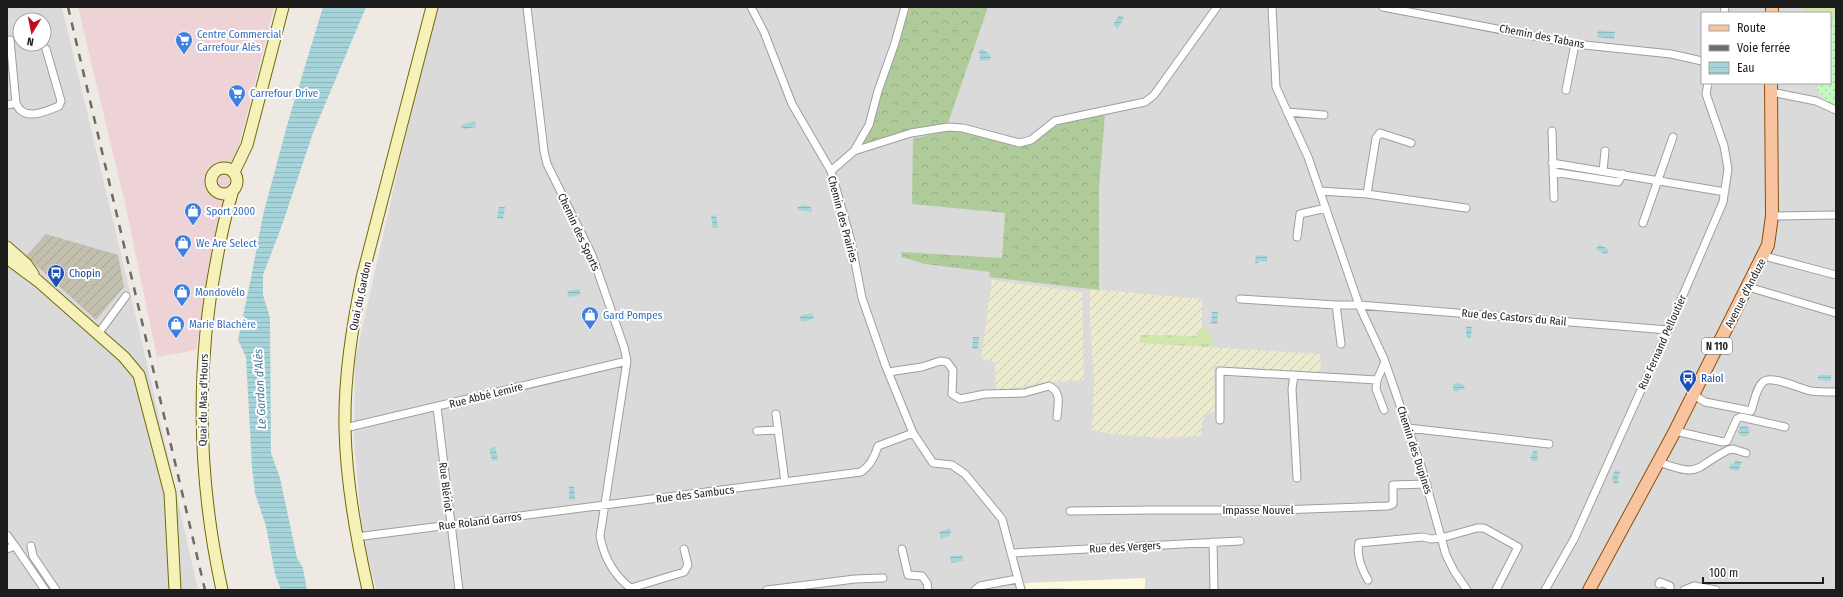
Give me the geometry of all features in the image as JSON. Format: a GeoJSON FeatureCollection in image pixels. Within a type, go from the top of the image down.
{"type":"FeatureCollection","features":[{"type":"Feature","properties":{"kind":"main road"},"geometry":{"type":"LineString","coordinates":[[234,172],[247,145],[283,7]]}},
{"type":"Feature","properties":{"kind":"main road","name":"Quai du Gardon"},"geometry":{"type":"LineString","coordinates":[[368,590],[351,508],[345,428],[347,378],[352,329],[362,278],[432,7]]}},
{"type":"Feature","properties":{"kind":"main road","name":"Avenue d'Anduze"},"geometry":{"type":"LineString","coordinates":[[1588,590],[1659,462],[1764,256],[1772,228],[1771,88]]}},
{"type":"Feature","properties":{"kind":"main road"},"geometry":{"type":"LineString","coordinates":[[218,193],[226,194],[233,190],[237,179],[234,172],[230,169],[222,167],[214,171],[210,183],[218,193],[226,211]]}},
{"type":"Feature","properties":{"kind":"main road","name":"Quai du Mas d'Hours"},"geometry":{"type":"LineString","coordinates":[[222,590],[208,510],[203,458],[201,404],[205,328],[212,281],[226,211],[233,190]]}},
{"type":"Feature","properties":{"kind":"main road"},"geometry":{"type":"LineString","coordinates":[[7,247],[26,264],[38,281]]}},
{"type":"Feature","properties":{"kind":"main road"},"geometry":{"type":"LineString","coordinates":[[7,258],[38,281],[133,365],[139,375],[145,392],[170,493],[176,590]]}},
{"type":"Feature","properties":{"kind":"street","name":"Chemin des Sports"},"geometry":{"type":"LineString","coordinates":[[527,7],[544,152],[547,164],[592,255],[624,347],[627,361],[600,536],[603,553],[616,574],[632,589],[684,572],[688,565],[684,549]]}},
{"type":"Feature","properties":{"kind":"street","name":"Chemin des Prairies"},"geometry":{"type":"LineString","coordinates":[[751,7],[764,32],[792,104],[831,171],[851,241],[862,298],[888,372],[913,433],[933,463],[952,465],[965,474],[1002,519],[1021,590]]}},
{"type":"Feature","properties":{"kind":"street"},"geometry":{"type":"LineString","coordinates":[[831,171],[854,151],[869,125],[878,91],[896,43],[905,7]]}},
{"type":"Feature","properties":{"kind":"street"},"geometry":{"type":"LineString","coordinates":[[854,151],[911,133],[948,127],[963,128],[1019,143],[1031,140],[1055,120],[1145,102],[1154,95],[1218,7]]}},
{"type":"Feature","properties":{"kind":"street","name":"Chemin des Dupines"},"geometry":{"type":"LineString","coordinates":[[1272,7],[1276,87],[1308,157],[1359,305],[1385,362],[1427,484],[1446,555],[1454,571],[1467,590]]}},
{"type":"Feature","properties":{"kind":"street","name":"Chemin des Tabans"},"geometry":{"type":"LineString","coordinates":[[1383,7],[1575,44],[1671,54],[1701,61]]}},
{"type":"Feature","properties":{"kind":"street"},"geometry":{"type":"LineString","coordinates":[[10,40],[16,104],[19,111],[23,113],[33,114],[59,106],[61,101],[47,52]]}},
{"type":"Feature","properties":{"kind":"street"},"geometry":{"type":"LineString","coordinates":[[1566,90],[1575,44]]}},
{"type":"Feature","properties":{"kind":"street","name":"Rue Fernand Pelloutier"},"geometry":{"type":"LineString","coordinates":[[1545,590],[1574,539],[1668,330],[1723,202],[1728,169],[1722,138],[1706,94],[1708,84]]}},
{"type":"Feature","properties":{"kind":"street"},"geometry":{"type":"LineString","coordinates":[[1771,88],[1816,101],[1836,110]]}},
{"type":"Feature","properties":{"kind":"street"},"geometry":{"type":"LineString","coordinates":[[7,105],[16,104]]}},
{"type":"Feature","properties":{"kind":"street"},"geometry":{"type":"LineString","coordinates":[[1288,112],[1324,115]]}},
{"type":"Feature","properties":{"kind":"street"},"geometry":{"type":"LineString","coordinates":[[1552,131],[1554,198]]}},
{"type":"Feature","properties":{"kind":"street"},"geometry":{"type":"LineString","coordinates":[[1367,194],[1376,138],[1380,133],[1411,143]]}},
{"type":"Feature","properties":{"kind":"street"},"geometry":{"type":"LineString","coordinates":[[1643,223],[1673,137]]}},
{"type":"Feature","properties":{"kind":"street"},"geometry":{"type":"LineString","coordinates":[[1603,171],[1605,151]]}},
{"type":"Feature","properties":{"kind":"street"},"geometry":{"type":"LineString","coordinates":[[1552,163],[1725,192]]}},
{"type":"Feature","properties":{"kind":"street"},"geometry":{"type":"LineString","coordinates":[[1553,172],[1618,182],[1623,174]]}},
{"type":"Feature","properties":{"kind":"street"},"geometry":{"type":"LineString","coordinates":[[1320,191],[1367,194],[1466,208]]}},
{"type":"Feature","properties":{"kind":"street"},"geometry":{"type":"LineString","coordinates":[[1297,237],[1300,214],[1326,208]]}},
{"type":"Feature","properties":{"kind":"street"},"geometry":{"type":"LineString","coordinates":[[1772,216],[1836,215]]}},
{"type":"Feature","properties":{"kind":"street"},"geometry":{"type":"LineString","coordinates":[[1764,256],[1836,275]]}},
{"type":"Feature","properties":{"kind":"street"},"geometry":{"type":"LineString","coordinates":[[1748,287],[1836,313]]}},
{"type":"Feature","properties":{"kind":"street"},"geometry":{"type":"LineString","coordinates":[[98,334],[126,296]]}},
{"type":"Feature","properties":{"kind":"street"},"geometry":{"type":"LineString","coordinates":[[1240,299],[1359,305]]}},
{"type":"Feature","properties":{"kind":"street"},"geometry":{"type":"LineString","coordinates":[[1336,305],[1341,344]]}},
{"type":"Feature","properties":{"kind":"street","name":"Rue des Castors du Rail"},"geometry":{"type":"LineString","coordinates":[[1359,305],[1668,330]]}},
{"type":"Feature","properties":{"kind":"street","name":"Rue Abbé Lemire"},"geometry":{"type":"LineString","coordinates":[[345,428],[627,361]]}},
{"type":"Feature","properties":{"kind":"street"},"geometry":{"type":"LineString","coordinates":[[888,372],[922,367],[940,361],[947,362],[953,370],[952,394],[960,399],[985,394],[1024,393],[1049,386],[1055,388],[1058,393],[1057,417]]}},
{"type":"Feature","properties":{"kind":"street"},"geometry":{"type":"LineString","coordinates":[[1220,420],[1220,371],[1377,380],[1385,362]]}},
{"type":"Feature","properties":{"kind":"street"},"geometry":{"type":"LineString","coordinates":[[1294,375],[1292,389],[1297,478]]}},
{"type":"Feature","properties":{"kind":"street"},"geometry":{"type":"LineString","coordinates":[[1694,395],[1705,402],[1751,411],[1760,387],[1767,380],[1775,379],[1811,391],[1836,392]]}},
{"type":"Feature","properties":{"kind":"street","name":"Chemin des Dupines"},"geometry":{"type":"LineString","coordinates":[[1377,380],[1376,389],[1384,410]]}},
{"type":"Feature","properties":{"kind":"street","name":"Rue Blériot"},"geometry":{"type":"LineString","coordinates":[[437,407],[460,590]]}},
{"type":"Feature","properties":{"kind":"street"},"geometry":{"type":"LineString","coordinates":[[776,414],[786,482]]}},
{"type":"Feature","properties":{"kind":"street"},"geometry":{"type":"LineString","coordinates":[[1675,431],[1713,441],[1723,442],[1727,441],[1737,419],[1741,417],[1785,427]]}},
{"type":"Feature","properties":{"kind":"street"},"geometry":{"type":"LineString","coordinates":[[1408,428],[1549,444]]}},
{"type":"Feature","properties":{"kind":"street"},"geometry":{"type":"LineString","coordinates":[[757,431],[778,430]]}},
{"type":"Feature","properties":{"kind":"street","name":"Rue des Sambucs"},"geometry":{"type":"LineString","coordinates":[[604,506],[861,472],[866,469],[878,446],[913,433]]}},
{"type":"Feature","properties":{"kind":"street"},"geometry":{"type":"LineString","coordinates":[[1659,462],[1682,470],[1693,471],[1702,468],[1728,450],[1734,449],[1746,453]]}},
{"type":"Feature","properties":{"kind":"street","name":"Impasse Nouvel"},"geometry":{"type":"LineString","coordinates":[[1070,511],[1280,510],[1388,506],[1393,504],[1394,500],[1393,485],[1427,484]]}},
{"type":"Feature","properties":{"kind":"street","name":"Rue Roland Garros"},"geometry":{"type":"LineString","coordinates":[[356,537],[604,506]]}},
{"type":"Feature","properties":{"kind":"street"},"geometry":{"type":"LineString","coordinates":[[1368,580],[1362,569],[1357,551],[1359,543],[1424,537],[1431,539],[1441,538],[1476,528],[1484,528],[1518,547],[1496,590]]}},
{"type":"Feature","properties":{"kind":"street"},"geometry":{"type":"LineString","coordinates":[[7,535],[45,590]]}},
{"type":"Feature","properties":{"kind":"street","name":"Rue des Vergers"},"geometry":{"type":"LineString","coordinates":[[1011,553],[1240,541]]}},
{"type":"Feature","properties":{"kind":"street"},"geometry":{"type":"LineString","coordinates":[[1213,542],[1214,590]]}},
{"type":"Feature","properties":{"kind":"street"},"geometry":{"type":"LineString","coordinates":[[7,549],[15,546]]}},
{"type":"Feature","properties":{"kind":"street"},"geometry":{"type":"LineString","coordinates":[[32,546],[33,556],[56,590]]}},
{"type":"Feature","properties":{"kind":"street"},"geometry":{"type":"LineString","coordinates":[[902,548],[908,575],[922,576],[927,583],[928,590]]}},
{"type":"Feature","properties":{"kind":"street"},"geometry":{"type":"LineString","coordinates":[[767,590],[855,579],[883,578]]}},
{"type":"Feature","properties":{"kind":"street"},"geometry":{"type":"LineString","coordinates":[[975,590],[980,586],[1017,579]]}},
{"type":"Feature","properties":{"kind":"street"},"geometry":{"type":"LineString","coordinates":[[1659,584],[1660,582],[1670,586],[1670,590]]}},
{"type":"Feature","properties":{"kind":"street"},"geometry":{"type":"LineString","coordinates":[[1684,590],[1694,586],[1716,590]]}},
{"type":"Feature","properties":{"kind":"shaded area"},"geometry":{"type":"Polygon","coordinates":[[[7,7],[62,7],[146,359],[198,590],[7,590],[7,7]]]}},
{"type":"Feature","properties":{"kind":"shaded area"},"geometry":{"type":"Polygon","coordinates":[[[78,7],[274,7],[216,237],[196,350],[157,357],[126,208],[78,7]]]}},
{"type":"Feature","properties":{"kind":"shaded area"},"geometry":{"type":"Polygon","coordinates":[[[438,7],[1836,7],[1836,590],[377,590],[363,545],[354,438],[355,360],[410,116],[438,7]]]}},
{"type":"Feature","properties":{"kind":"shaded area"},"geometry":{"type":"Polygon","coordinates":[[[1785,7],[1803,7],[1803,12],[1785,12],[1785,7]]]}},
{"type":"Feature","properties":{"kind":"shaded area"},"geometry":{"type":"Polygon","coordinates":[[[1784,84],[1802,84],[1801,93],[1784,91],[1784,84]]]}},
{"type":"Feature","properties":{"kind":"shaded area"},"geometry":{"type":"Polygon","coordinates":[[[46,234],[118,255],[124,287],[96,320],[26,256],[46,234]]]}},
{"type":"Feature","properties":{"kind":"shaded area"},"geometry":{"type":"Polygon","coordinates":[[[992,280],[1082,292],[1084,380],[1041,383],[1001,391],[996,390],[995,362],[981,359],[992,280]]]}},
{"type":"Feature","properties":{"kind":"shaded area"},"geometry":{"type":"Polygon","coordinates":[[[1090,289],[1202,299],[1202,326],[1197,336],[1141,335],[1140,343],[1320,354],[1321,372],[1214,366],[1215,411],[1206,415],[1202,422],[1201,436],[1162,438],[1109,434],[1092,430],[1094,386],[1090,289]]]}},
{"type":"Feature","properties":{"kind":"shaded area"},"geometry":{"type":"Polygon","coordinates":[[[1145,578],[1145,590],[1064,590],[1064,588],[1026,589],[1025,583],[1145,578]]]}},
{"type":"Feature","properties":{"kind":"green space"},"geometry":{"type":"Polygon","coordinates":[[[910,7],[988,7],[948,123],[873,141],[862,146],[869,133],[910,7]]]}},
{"type":"Feature","properties":{"kind":"green space"},"geometry":{"type":"Polygon","coordinates":[[[1803,7],[1836,7],[1831,32],[1831,12],[1803,12],[1803,7]]]}},
{"type":"Feature","properties":{"kind":"green space"},"geometry":{"type":"Polygon","coordinates":[[[1836,10],[1836,106],[1824,101],[1817,89],[1818,84],[1831,84],[1831,32],[1836,10]]]}},
{"type":"Feature","properties":{"kind":"green space"},"geometry":{"type":"Polygon","coordinates":[[[1105,113],[1099,188],[1099,290],[989,277],[990,272],[925,264],[902,257],[901,252],[1002,258],[1005,213],[912,204],[913,139],[949,130],[973,133],[1015,145],[1024,146],[1063,122],[1105,113]]]}},
{"type":"Feature","properties":{"kind":"green space"},"geometry":{"type":"Polygon","coordinates":[[[1202,326],[1212,336],[1213,347],[1140,343],[1140,335],[1197,336],[1202,326]]]}},
{"type":"Feature","properties":{"kind":"water","name":"Le Gardon d'Alès"},"geometry":{"type":"Polygon","coordinates":[[[323,7],[366,7],[313,133],[282,225],[263,275],[263,295],[270,318],[271,453],[280,478],[297,558],[303,568],[307,590],[281,590],[275,574],[266,526],[255,493],[252,467],[246,357],[238,340],[263,215],[288,122],[323,7]]]}},
{"type":"Feature","properties":{"kind":"water"},"geometry":{"type":"Polygon","coordinates":[[[1119,15],[1124,18],[1118,28],[1113,25],[1119,15]]]}},
{"type":"Feature","properties":{"kind":"water"},"geometry":{"type":"Polygon","coordinates":[[[1598,30],[1615,32],[1614,39],[1597,37],[1598,30]]]}},
{"type":"Feature","properties":{"kind":"water"},"geometry":{"type":"Polygon","coordinates":[[[983,49],[991,56],[990,60],[979,61],[979,50],[983,49]]]}},
{"type":"Feature","properties":{"kind":"water"},"geometry":{"type":"Polygon","coordinates":[[[475,122],[476,127],[464,129],[461,127],[463,124],[475,122]]]}},
{"type":"Feature","properties":{"kind":"water"},"geometry":{"type":"Polygon","coordinates":[[[803,205],[811,207],[812,212],[797,210],[798,207],[803,205]]]}},
{"type":"Feature","properties":{"kind":"water"},"geometry":{"type":"Polygon","coordinates":[[[499,207],[505,207],[503,219],[497,218],[499,207]]]}},
{"type":"Feature","properties":{"kind":"water"},"geometry":{"type":"Polygon","coordinates":[[[716,215],[718,227],[713,228],[711,216],[716,215]]]}},
{"type":"Feature","properties":{"kind":"water"},"geometry":{"type":"Polygon","coordinates":[[[1599,244],[1609,250],[1606,255],[1596,249],[1599,244]]]}},
{"type":"Feature","properties":{"kind":"water"},"geometry":{"type":"Polygon","coordinates":[[[1256,255],[1267,256],[1267,262],[1258,261],[1258,263],[1255,263],[1256,255]]]}},
{"type":"Feature","properties":{"kind":"water"},"geometry":{"type":"Polygon","coordinates":[[[580,289],[580,295],[569,297],[567,294],[568,291],[580,289]]]}},
{"type":"Feature","properties":{"kind":"water"},"geometry":{"type":"Polygon","coordinates":[[[1212,312],[1218,312],[1217,324],[1211,324],[1212,312]]]}},
{"type":"Feature","properties":{"kind":"water"},"geometry":{"type":"Polygon","coordinates":[[[812,313],[814,319],[801,322],[800,316],[812,313]]]}},
{"type":"Feature","properties":{"kind":"water"},"geometry":{"type":"Polygon","coordinates":[[[1466,326],[1472,327],[1470,338],[1466,337],[1466,326]]]}},
{"type":"Feature","properties":{"kind":"water"},"geometry":{"type":"Polygon","coordinates":[[[973,337],[979,337],[978,348],[976,349],[972,348],[973,337]]]}},
{"type":"Feature","properties":{"kind":"water"},"geometry":{"type":"Polygon","coordinates":[[[1818,375],[1831,375],[1831,381],[1818,380],[1818,375]]]}},
{"type":"Feature","properties":{"kind":"water"},"geometry":{"type":"Polygon","coordinates":[[[1456,383],[1465,386],[1464,389],[1457,392],[1453,391],[1453,385],[1456,383]]]}},
{"type":"Feature","properties":{"kind":"water"},"geometry":{"type":"Polygon","coordinates":[[[1742,426],[1746,426],[1748,427],[1748,435],[1742,436],[1739,433],[1739,429],[1742,426]]]}},
{"type":"Feature","properties":{"kind":"water"},"geometry":{"type":"Polygon","coordinates":[[[495,447],[498,459],[494,461],[492,460],[489,449],[495,447]]]}},
{"type":"Feature","properties":{"kind":"water"},"geometry":{"type":"Polygon","coordinates":[[[1534,450],[1537,451],[1538,460],[1534,462],[1530,458],[1534,450]]]}},
{"type":"Feature","properties":{"kind":"water"},"geometry":{"type":"Polygon","coordinates":[[[1735,460],[1742,462],[1738,471],[1729,469],[1731,463],[1734,464],[1735,460]]]}},
{"type":"Feature","properties":{"kind":"water"},"geometry":{"type":"Polygon","coordinates":[[[1615,470],[1620,472],[1618,478],[1619,483],[1614,484],[1612,478],[1615,470]]]}},
{"type":"Feature","properties":{"kind":"water"},"geometry":{"type":"Polygon","coordinates":[[[569,486],[574,487],[575,499],[569,500],[569,486]]]}},
{"type":"Feature","properties":{"kind":"water"},"geometry":{"type":"Polygon","coordinates":[[[950,528],[951,532],[949,536],[941,538],[939,532],[950,528]]]}},
{"type":"Feature","properties":{"kind":"water"},"geometry":{"type":"Polygon","coordinates":[[[962,555],[963,561],[951,563],[950,556],[962,555]]]}},
{"type":"Feature","properties":{"kind":"railway"},"geometry":{"type":"LineString","coordinates":[[68,7],[205,590]]}},
{"type":"Feature","properties":{"kind":"place","name":"Centre Commercial Carrefour Alès"},"geometry":{"type":"Point","coordinates":[184,55]}},
{"type":"Feature","properties":{"kind":"place","name":"Carrefour Drive"},"geometry":{"type":"Point","coordinates":[237,108]}},
{"type":"Feature","properties":{"kind":"place","name":"Sport 2000"},"geometry":{"type":"Point","coordinates":[193,226]}},
{"type":"Feature","properties":{"kind":"place","name":"We Are Select"},"geometry":{"type":"Point","coordinates":[183,258]}},
{"type":"Feature","properties":{"kind":"place","name":"Chopin"},"geometry":{"type":"Point","coordinates":[56,288]}},
{"type":"Feature","properties":{"kind":"place","name":"Mondovélo"},"geometry":{"type":"Point","coordinates":[182,307]}},
{"type":"Feature","properties":{"kind":"place","name":"Gard Pompes"},"geometry":{"type":"Point","coordinates":[590,330]}},
{"type":"Feature","properties":{"kind":"place","name":"Marie Blachère"},"geometry":{"type":"Point","coordinates":[176,339]}},
{"type":"Feature","properties":{"kind":"place","name":"Raiol"},"geometry":{"type":"Point","coordinates":[1688,393]}}]}
